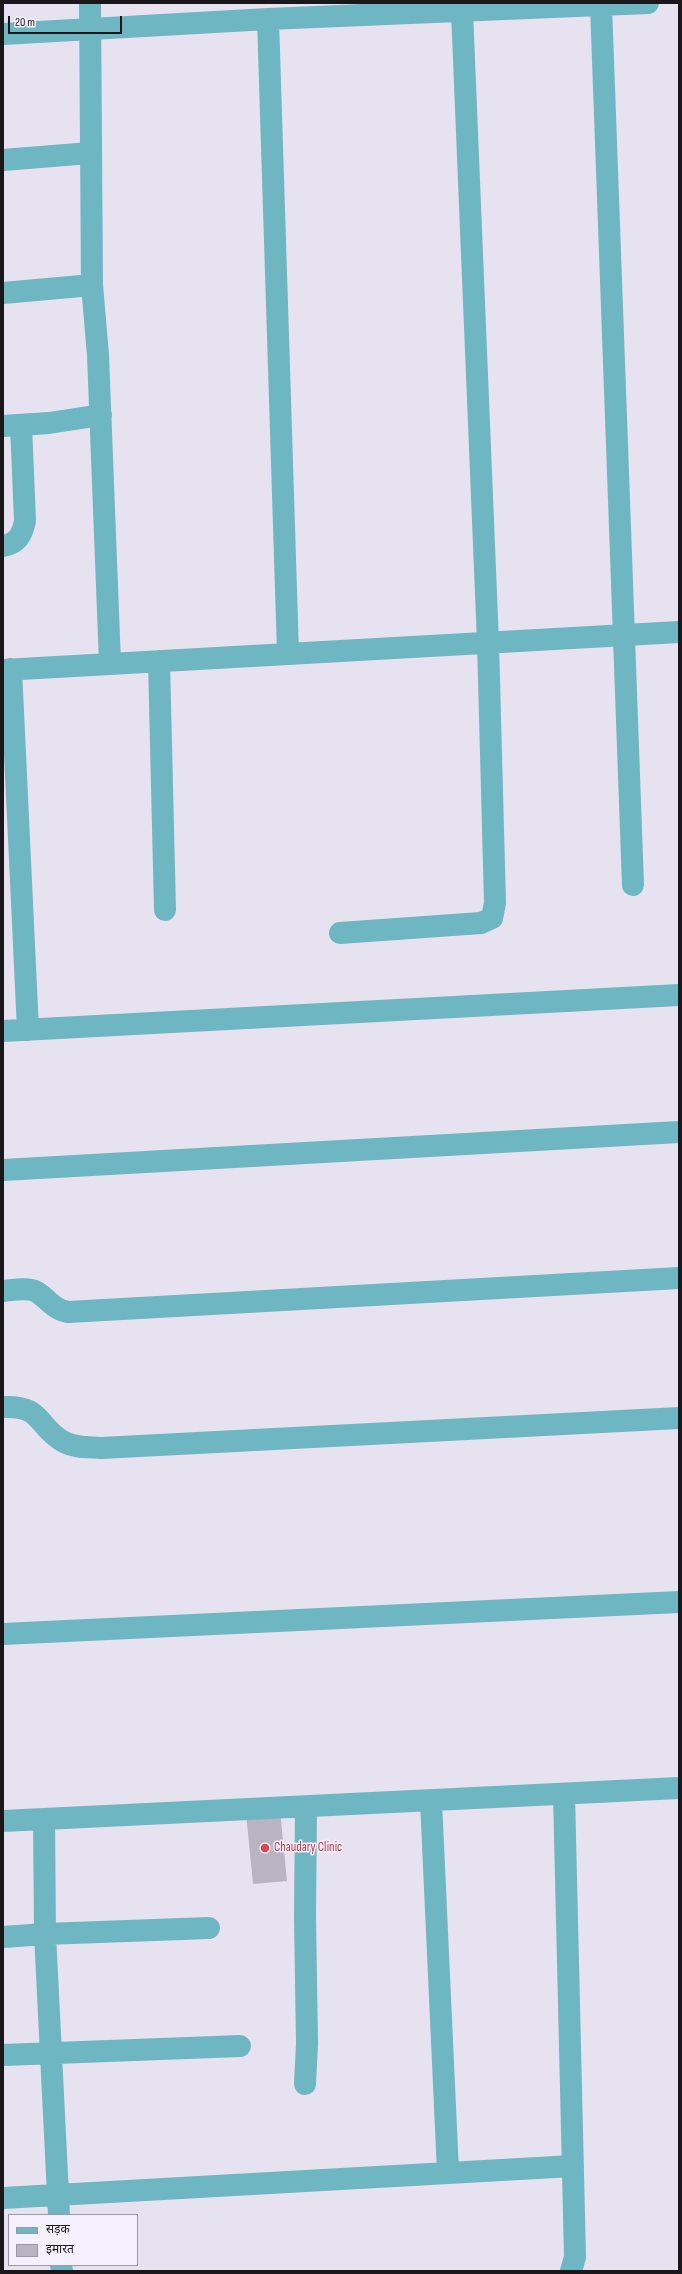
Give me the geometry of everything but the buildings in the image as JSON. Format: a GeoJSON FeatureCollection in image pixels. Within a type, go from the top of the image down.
{"type":"FeatureCollection","features":[{"type":"Feature","properties":{"kind":"street"},"geometry":{"type":"LineString","coordinates":[[90,3],[92,285],[101,415],[110,663]]}},
{"type":"Feature","properties":{"kind":"street"},"geometry":{"type":"LineString","coordinates":[[3,34],[268,19],[648,3]]}},
{"type":"Feature","properties":{"kind":"street"},"geometry":{"type":"LineString","coordinates":[[601,5],[633,885]]}},
{"type":"Feature","properties":{"kind":"street"},"geometry":{"type":"LineString","coordinates":[[340,933],[481,923],[492,918],[495,903],[488,642],[462,11]]}},
{"type":"Feature","properties":{"kind":"street"},"geometry":{"type":"LineString","coordinates":[[268,19],[288,653]]}},
{"type":"Feature","properties":{"kind":"street"},"geometry":{"type":"LineString","coordinates":[[3,160],[90,153]]}},
{"type":"Feature","properties":{"kind":"street"},"geometry":{"type":"LineString","coordinates":[[3,293],[92,285]]}},
{"type":"Feature","properties":{"kind":"street"},"geometry":{"type":"LineString","coordinates":[[3,546],[12,544],[22,535],[25,520],[12,425],[101,415]]}},
{"type":"Feature","properties":{"kind":"street"},"geometry":{"type":"LineString","coordinates":[[28,1030],[7,669],[679,632]]}},
{"type":"Feature","properties":{"kind":"street"},"geometry":{"type":"LineString","coordinates":[[159,661],[165,910]]}},
{"type":"Feature","properties":{"kind":"street"},"geometry":{"type":"LineString","coordinates":[[3,1031],[679,995]]}},
{"type":"Feature","properties":{"kind":"street"},"geometry":{"type":"LineString","coordinates":[[3,1170],[679,1132]]}},
{"type":"Feature","properties":{"kind":"street"},"geometry":{"type":"LineString","coordinates":[[3,1291],[36,1291],[57,1309],[68,1312],[679,1278]]}},
{"type":"Feature","properties":{"kind":"street"},"geometry":{"type":"LineString","coordinates":[[3,1407],[18,1406],[28,1409],[64,1442],[76,1447],[101,1448],[268,1441],[679,1418]]}},
{"type":"Feature","properties":{"kind":"street"},"geometry":{"type":"LineString","coordinates":[[3,1634],[679,1602]]}},
{"type":"Feature","properties":{"kind":"street"},"geometry":{"type":"LineString","coordinates":[[3,1820],[306,1807],[679,1788]]}},
{"type":"Feature","properties":{"kind":"street"},"geometry":{"type":"LineString","coordinates":[[564,1794],[576,2257],[571,2271]]}},
{"type":"Feature","properties":{"kind":"street"},"geometry":{"type":"LineString","coordinates":[[432,1801],[448,2172]]}},
{"type":"Feature","properties":{"kind":"street"},"geometry":{"type":"LineString","coordinates":[[305,2084],[307,2044],[305,1916],[306,1807]]}},
{"type":"Feature","properties":{"kind":"street"},"geometry":{"type":"LineString","coordinates":[[44,1819],[45,1934],[58,2205]]}},
{"type":"Feature","properties":{"kind":"street"},"geometry":{"type":"LineString","coordinates":[[3,1937],[209,1928]]}},
{"type":"Feature","properties":{"kind":"street"},"geometry":{"type":"LineString","coordinates":[[3,2055],[50,2052],[240,2046]]}},
{"type":"Feature","properties":{"kind":"street"},"geometry":{"type":"LineString","coordinates":[[3,2198],[58,2205],[448,2172],[573,2166]]}},
{"type":"Feature","properties":{"kind":"place","name":"Chaudary Clinic"},"geometry":{"type":"Point","coordinates":[265,1848]}}]}
